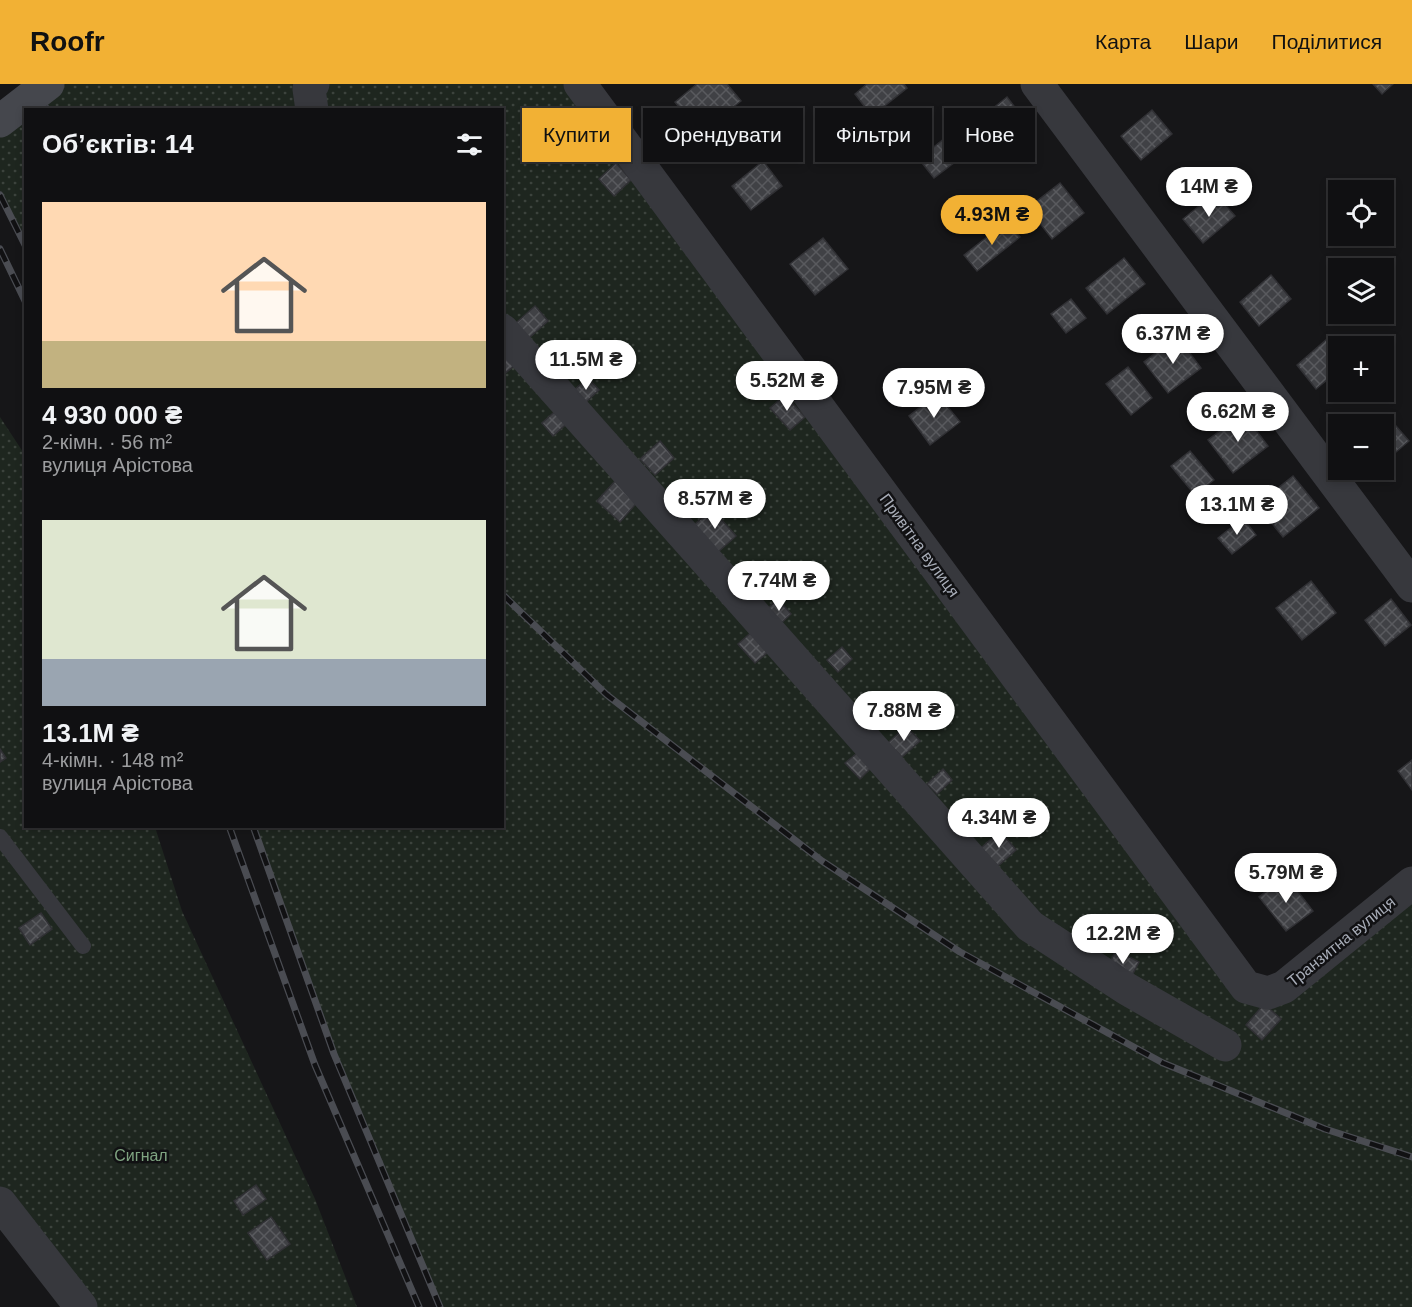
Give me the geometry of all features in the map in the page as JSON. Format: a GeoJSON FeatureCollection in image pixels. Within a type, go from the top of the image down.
{"type":"FeatureCollection","features":[{"type":"Feature","properties":{"kind":"street"},"geometry":{"type":"LineString","coordinates":[[0,121],[48,84]]}},
{"type":"Feature","properties":{"kind":"street"},"geometry":{"type":"LineString","coordinates":[[312,108],[309,89],[313,84]]}},
{"type":"Feature","properties":{"kind":"street","name":"Привітна вулиця"},"geometry":{"type":"LineString","coordinates":[[580,84],[1246,987],[1268,993]]}},
{"type":"Feature","properties":{"kind":"street"},"geometry":{"type":"LineString","coordinates":[[1037,84],[1412,586]]}},
{"type":"Feature","properties":{"kind":"street"},"geometry":{"type":"LineString","coordinates":[[504,332],[1030,926],[1127,989],[1225,1045]]}},
{"type":"Feature","properties":{"kind":"street","name":"Транзитна вулиця"},"geometry":{"type":"LineString","coordinates":[[1268,993],[1284,987],[1412,883]]}},
{"type":"Feature","properties":{"kind":"street"},"geometry":{"type":"LineString","coordinates":[[0,1203],[81,1307]]}},
{"type":"Feature","properties":{"kind":"lane"},"geometry":{"type":"LineString","coordinates":[[0,837],[83,946]]}},
{"type":"Feature","properties":{"kind":"green space"},"geometry":{"type":"Polygon","coordinates":[[[25,84],[580,84],[598,108],[522,108],[522,162],[631,162],[631,151],[1268,993],[1412,883],[1412,1307],[440,1307],[334,1054],[253,828],[504,828],[504,108],[24,108],[24,245],[0,195],[0,123],[25,84]]]}},
{"type":"Feature","properties":{"kind":"green space","name":"Сигнал"},"geometry":{"type":"Polygon","coordinates":[[[0,417],[24,453],[24,828],[155,828],[182,911],[315,1199],[357,1307],[81,1307],[0,1203],[0,417]]]}},
{"type":"Feature","properties":{"kind":"building"},"geometry":{"type":"Polygon","coordinates":[[[697,84],[727,84],[741,101],[732,108],[680,108],[675,102],[697,84]]]}},
{"type":"Feature","properties":{"kind":"building"},"geometry":{"type":"Polygon","coordinates":[[[867,84],[904,84],[907,88],[882,108],[866,108],[855,94],[867,84]]]}},
{"type":"Feature","properties":{"kind":"building"},"geometry":{"type":"Polygon","coordinates":[[[1373,84],[1393,84],[1382,94],[1373,84]]]}},
{"type":"Feature","properties":{"kind":"building"},"geometry":{"type":"Polygon","coordinates":[[[1007,97],[1015,108],[993,108],[1007,97]]]}},
{"type":"Feature","properties":{"kind":"building"},"geometry":{"type":"Polygon","coordinates":[[[1152,110],[1172,134],[1141,160],[1121,136],[1152,110]]]}},
{"type":"Feature","properties":{"kind":"building"},"geometry":{"type":"Polygon","coordinates":[[[944,139],[944,162],[955,162],[934,178],[921,162],[932,162],[932,148],[944,139]]]}},
{"type":"Feature","properties":{"kind":"building"},"geometry":{"type":"Polygon","coordinates":[[[764,162],[782,186],[751,210],[732,186],[764,162]]]}},
{"type":"Feature","properties":{"kind":"building"},"geometry":{"type":"Polygon","coordinates":[[[616,163],[631,180],[614,196],[599,179],[616,163]]]}},
{"type":"Feature","properties":{"kind":"building"},"geometry":{"type":"Polygon","coordinates":[[[1060,183],[1084,213],[1052,239],[1028,208],[1060,183]]]}},
{"type":"Feature","properties":{"kind":"building"},"geometry":{"type":"Polygon","coordinates":[[[1215,193],[1235,216],[1203,243],[1183,219],[1215,193]]]}},
{"type":"Feature","properties":{"kind":"building"},"geometry":{"type":"Polygon","coordinates":[[[1007,221],[1020,237],[977,271],[964,255],[1007,221]]]}},
{"type":"Feature","properties":{"kind":"building"},"geometry":{"type":"Polygon","coordinates":[[[823,238],[848,269],[815,295],[790,264],[823,238]]]}},
{"type":"Feature","properties":{"kind":"building"},"geometry":{"type":"Polygon","coordinates":[[[1124,258],[1145,284],[1107,314],[1086,288],[1124,258]]]}},
{"type":"Feature","properties":{"kind":"building"},"geometry":{"type":"Polygon","coordinates":[[[1271,275],[1291,299],[1259,326],[1240,302],[1271,275]]]}},
{"type":"Feature","properties":{"kind":"building"},"geometry":{"type":"Polygon","coordinates":[[[1071,299],[1086,318],[1066,333],[1051,314],[1071,299]]]}},
{"type":"Feature","properties":{"kind":"building"},"geometry":{"type":"Polygon","coordinates":[[[535,306],[548,321],[529,338],[516,323],[535,306]]]}},
{"type":"Feature","properties":{"kind":"building"},"geometry":{"type":"Polygon","coordinates":[[[1177,336],[1201,368],[1168,393],[1144,362],[1177,336]]]}},
{"type":"Feature","properties":{"kind":"building"},"geometry":{"type":"Polygon","coordinates":[[[1328,340],[1328,379],[1316,389],[1297,365],[1328,340]]]}},
{"type":"Feature","properties":{"kind":"building"},"geometry":{"type":"Polygon","coordinates":[[[504,347],[521,360],[504,374],[504,347]]]}},
{"type":"Feature","properties":{"kind":"building"},"geometry":{"type":"Polygon","coordinates":[[[1128,367],[1152,398],[1131,415],[1106,384],[1128,367]]]}},
{"type":"Feature","properties":{"kind":"building"},"geometry":{"type":"Polygon","coordinates":[[[588,378],[599,390],[584,404],[573,391],[588,378]]]}},
{"type":"Feature","properties":{"kind":"building"},"geometry":{"type":"Polygon","coordinates":[[[937,394],[960,422],[930,445],[909,416],[937,394]]]}},
{"type":"Feature","properties":{"kind":"building"},"geometry":{"type":"Polygon","coordinates":[[[785,395],[805,417],[790,430],[770,408],[785,395]]]}},
{"type":"Feature","properties":{"kind":"building"},"geometry":{"type":"Polygon","coordinates":[[[560,407],[572,419],[553,436],[542,423],[560,407]]]}},
{"type":"Feature","properties":{"kind":"building"},"geometry":{"type":"Polygon","coordinates":[[[1243,413],[1268,446],[1233,473],[1208,440],[1243,413]]]}},
{"type":"Feature","properties":{"kind":"building"},"geometry":{"type":"Polygon","coordinates":[[[1394,424],[1409,441],[1394,454],[1394,424]]]}},
{"type":"Feature","properties":{"kind":"building"},"geometry":{"type":"Polygon","coordinates":[[[660,441],[674,458],[655,475],[640,459],[660,441]]]}},
{"type":"Feature","properties":{"kind":"building"},"geometry":{"type":"Polygon","coordinates":[[[1190,451],[1214,480],[1195,495],[1171,466],[1190,451]]]}},
{"type":"Feature","properties":{"kind":"building"},"geometry":{"type":"Polygon","coordinates":[[[1293,476],[1319,508],[1283,537],[1257,505],[1293,476]]]}},
{"type":"Feature","properties":{"kind":"building"},"geometry":{"type":"Polygon","coordinates":[[[616,480],[639,500],[620,522],[597,501],[616,480]]]}},
{"type":"Feature","properties":{"kind":"building"},"geometry":{"type":"Polygon","coordinates":[[[712,509],[736,536],[718,552],[694,525],[712,509]]]}},
{"type":"Feature","properties":{"kind":"building"},"geometry":{"type":"Polygon","coordinates":[[[1243,518],[1256,535],[1232,554],[1218,538],[1243,518]]]}},
{"type":"Feature","properties":{"kind":"building"},"geometry":{"type":"Polygon","coordinates":[[[1311,581],[1336,613],[1302,640],[1276,608],[1311,581]]]}},
{"type":"Feature","properties":{"kind":"building"},"geometry":{"type":"Polygon","coordinates":[[[778,599],[791,614],[779,625],[766,610],[778,599]]]}},
{"type":"Feature","properties":{"kind":"building"},"geometry":{"type":"Polygon","coordinates":[[[1391,599],[1411,625],[1385,646],[1365,620],[1391,599]]]}},
{"type":"Feature","properties":{"kind":"building"},"geometry":{"type":"Polygon","coordinates":[[[755,629],[773,648],[755,663],[738,644],[755,629]]]}},
{"type":"Feature","properties":{"kind":"building"},"geometry":{"type":"Polygon","coordinates":[[[842,647],[852,659],[838,672],[827,660],[842,647]]]}},
{"type":"Feature","properties":{"kind":"building"},"geometry":{"type":"Polygon","coordinates":[[[906,726],[920,741],[902,757],[888,743],[906,726]]]}},
{"type":"Feature","properties":{"kind":"building"},"geometry":{"type":"Polygon","coordinates":[[[0,749],[6,758],[0,762],[0,749]]]}},
{"type":"Feature","properties":{"kind":"building"},"geometry":{"type":"Polygon","coordinates":[[[862,749],[875,764],[860,779],[845,763],[862,749]]]}},
{"type":"Feature","properties":{"kind":"building"},"geometry":{"type":"Polygon","coordinates":[[[1412,760],[1412,790],[1398,771],[1412,760]]]}},
{"type":"Feature","properties":{"kind":"building"},"geometry":{"type":"Polygon","coordinates":[[[943,769],[952,780],[937,794],[927,784],[943,769]]]}},
{"type":"Feature","properties":{"kind":"building"},"geometry":{"type":"Polygon","coordinates":[[[1000,831],[1016,850],[998,866],[981,848],[1000,831]]]}},
{"type":"Feature","properties":{"kind":"building"},"geometry":{"type":"Polygon","coordinates":[[[1286,876],[1313,911],[1286,931],[1259,897],[1286,876]]]}},
{"type":"Feature","properties":{"kind":"building"},"geometry":{"type":"Polygon","coordinates":[[[41,913],[52,929],[30,945],[19,928],[41,913]]]}},
{"type":"Feature","properties":{"kind":"building"},"geometry":{"type":"Polygon","coordinates":[[[1116,950],[1139,962],[1129,981],[1107,969],[1116,950]]]}},
{"type":"Feature","properties":{"kind":"building"},"geometry":{"type":"Polygon","coordinates":[[[1264,1004],[1281,1019],[1262,1040],[1246,1025],[1264,1004]]]}},
{"type":"Feature","properties":{"kind":"building"},"geometry":{"type":"Polygon","coordinates":[[[256,1185],[266,1199],[243,1215],[234,1201],[256,1185]]]}},
{"type":"Feature","properties":{"kind":"building"},"geometry":{"type":"Polygon","coordinates":[[[271,1217],[290,1244],[267,1260],[248,1233],[271,1217]]]}},
{"type":"Feature","properties":{"kind":"railway"},"geometry":{"type":"LineString","coordinates":[[25,84],[46,108]]}},
{"type":"Feature","properties":{"kind":"railway"},"geometry":{"type":"LineString","coordinates":[[0,195],[24,243]]}},
{"type":"Feature","properties":{"kind":"railway"},"geometry":{"type":"LineString","coordinates":[[0,249],[24,299]]}},
{"type":"Feature","properties":{"kind":"railway"},"geometry":{"type":"LineString","coordinates":[[504,596],[607,695],[822,861],[960,952],[1163,1063],[1325,1129],[1412,1157]]}},
{"type":"Feature","properties":{"kind":"railway"},"geometry":{"type":"LineString","coordinates":[[230,828],[315,1065],[419,1307]]}},
{"type":"Feature","properties":{"kind":"railway"},"geometry":{"type":"LineString","coordinates":[[254,828],[334,1054],[440,1307]]}}]}
